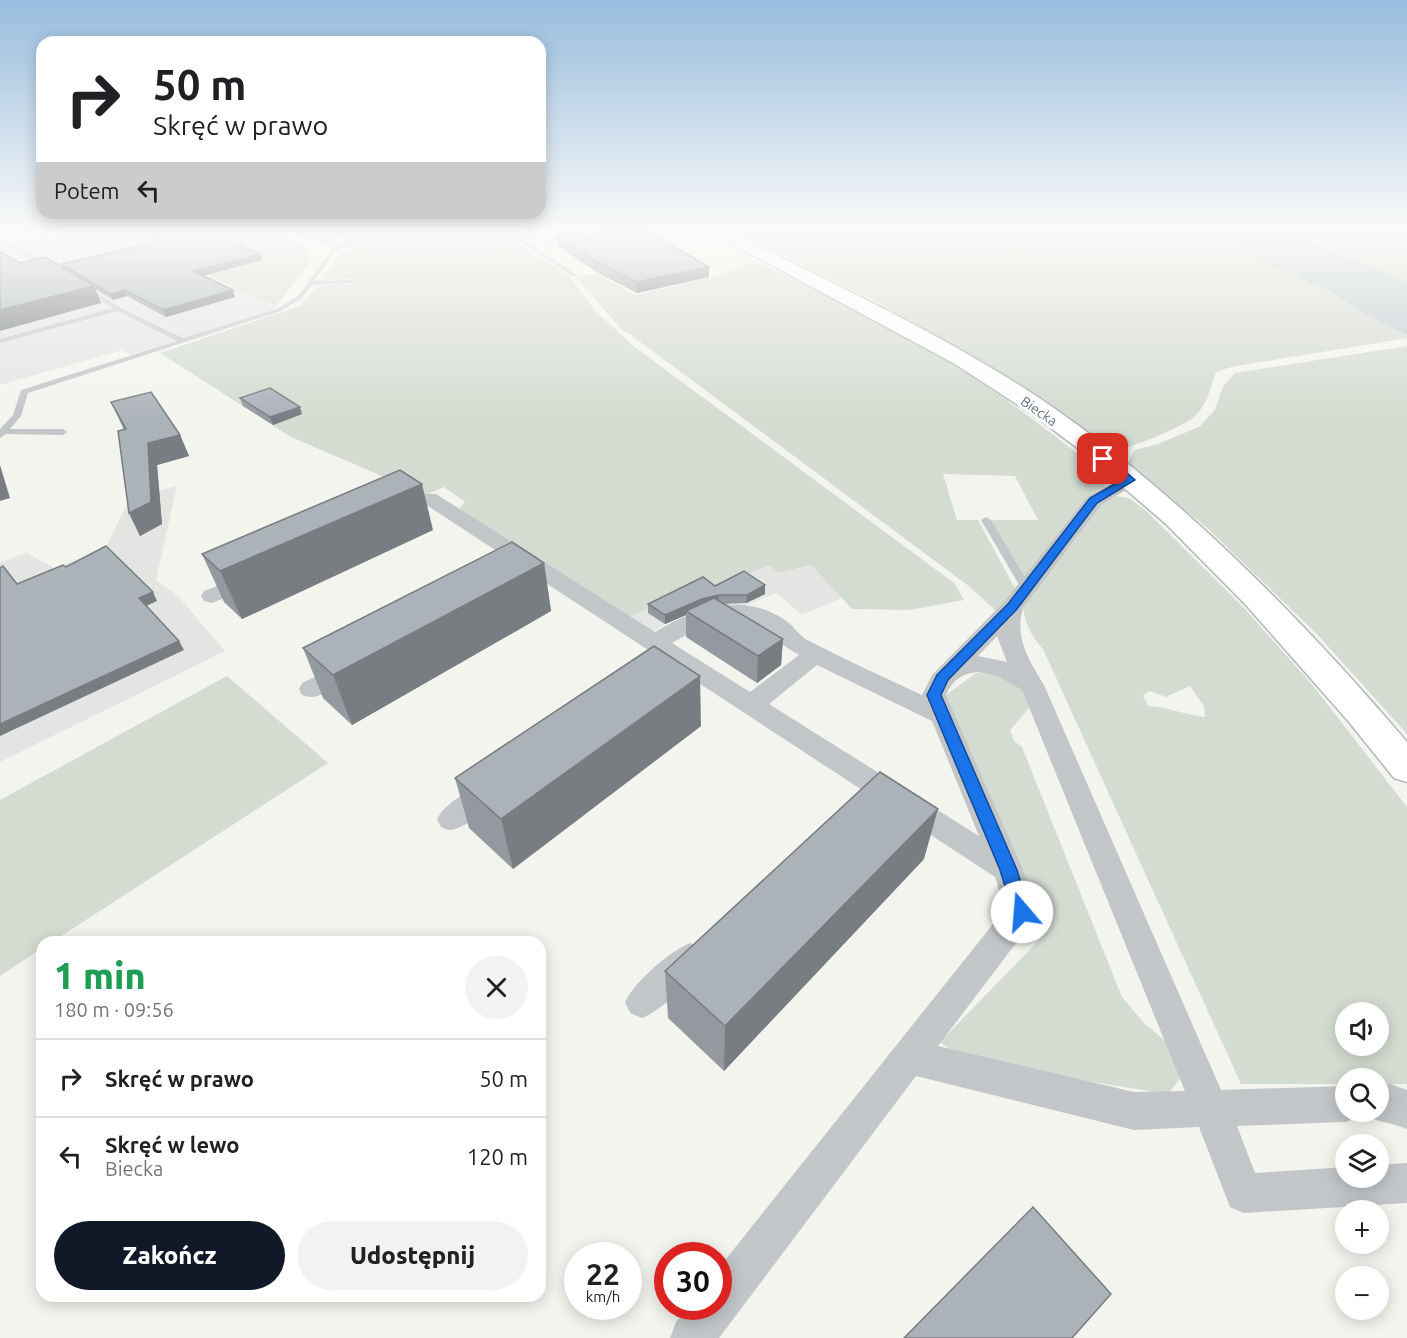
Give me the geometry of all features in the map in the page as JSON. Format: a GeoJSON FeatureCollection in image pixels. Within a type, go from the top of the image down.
{"type":"FeatureCollection","features":[{"type":"Feature","properties":{"kind":"main road","name":"Biecka"},"geometry":{"type":"LineString","coordinates":[[839,293],[890,319],[998,381],[1058,424],[1167,511],[1280,622],[1407,768]]}},
{"type":"Feature","properties":{"kind":"street"},"geometry":{"type":"LineString","coordinates":[[732,1286],[1022,912],[1008,870],[934,695],[936,688],[955,666],[1019,598],[1094,501],[1129,480]]}},
{"type":"Feature","properties":{"kind":"street"},"geometry":{"type":"LineString","coordinates":[[375,522],[429,498],[528,573],[656,642],[673,666],[752,704],[866,791],[1008,870]]}},
{"type":"Feature","properties":{"kind":"street"},"geometry":{"type":"LineString","coordinates":[[212,596],[278,566]]}},
{"type":"Feature","properties":{"kind":"street"},"geometry":{"type":"LineString","coordinates":[[1019,598],[1009,615],[1008,636],[1032,685],[1211,1109],[1244,1193],[1407,1183]]}},
{"type":"Feature","properties":{"kind":"street"},"geometry":{"type":"LineString","coordinates":[[656,642],[691,620],[710,612],[755,614],[777,625],[794,642],[815,654],[941,715]]}},
{"type":"Feature","properties":{"kind":"street"},"geometry":{"type":"LineString","coordinates":[[752,704],[815,654]]}},
{"type":"Feature","properties":{"kind":"street"},"geometry":{"type":"LineString","coordinates":[[311,689],[365,659]]}},
{"type":"Feature","properties":{"kind":"street"},"geometry":{"type":"LineString","coordinates":[[955,666],[974,663],[996,665],[1019,674],[1032,685]]}},
{"type":"Feature","properties":{"kind":"street"},"geometry":{"type":"LineString","coordinates":[[451,819],[514,775]]}},
{"type":"Feature","properties":{"kind":"street"},"geometry":{"type":"LineString","coordinates":[[642,1002],[711,939]]}},
{"type":"Feature","properties":{"kind":"street"},"geometry":{"type":"LineString","coordinates":[[909,1057],[1134,1111],[1335,1104]]}},
{"type":"Feature","properties":{"kind":"street"},"geometry":{"type":"LineString","coordinates":[[1389,1102],[1407,1110]]}},
{"type":"Feature","properties":{"kind":"street"},"geometry":{"type":"LineString","coordinates":[[692,1338],[706,1320]]}},
{"type":"Feature","properties":{"kind":"lane"},"geometry":{"type":"LineString","coordinates":[[94,293],[119,309],[183,341]]}},
{"type":"Feature","properties":{"kind":"lane"},"geometry":{"type":"LineString","coordinates":[[2,433],[17,416],[24,392],[279,310],[303,293]]}},
{"type":"Feature","properties":{"kind":"lane"},"geometry":{"type":"LineString","coordinates":[[0,341],[119,309]]}},
{"type":"Feature","properties":{"kind":"lane"},"geometry":{"type":"LineString","coordinates":[[2,433],[63,432]]}},
{"type":"Feature","properties":{"kind":"lane"},"geometry":{"type":"LineString","coordinates":[[986,520],[1019,598]]}},
{"type":"Feature","properties":{"kind":"shaded area"},"geometry":{"type":"Polygon","coordinates":[[[0,293],[249,293],[280,308],[131,355],[122,350],[0,385],[0,293]]]}},
{"type":"Feature","properties":{"kind":"shaded area"},"geometry":{"type":"Polygon","coordinates":[[[249,293],[286,293],[276,306],[249,293]]]}},
{"type":"Feature","properties":{"kind":"shaded area"},"geometry":{"type":"Polygon","coordinates":[[[312,293],[582,293],[594,309],[632,345],[954,583],[964,600],[909,610],[852,609],[811,565],[779,573],[769,565],[714,590],[702,581],[630,617],[459,509],[465,502],[444,487],[426,495],[291,437],[160,353],[300,306],[312,293]]]}},
{"type":"Feature","properties":{"kind":"shaded area"},"geometry":{"type":"Polygon","coordinates":[[[590,293],[823,293],[925,347],[987,387],[1099,471],[1106,481],[1104,487],[1094,493],[1025,581],[989,520],[1038,520],[1015,476],[943,474],[957,520],[978,520],[1016,590],[997,612],[970,587],[624,332],[590,293]]]}},
{"type":"Feature","properties":{"kind":"shaded area"},"geometry":{"type":"Polygon","coordinates":[[[860,293],[1334,293],[1355,309],[1407,335],[1407,338],[1231,367],[1216,372],[1203,406],[1190,420],[1143,442],[1114,450],[1102,445],[1086,432],[949,342],[860,293]]]}},
{"type":"Feature","properties":{"kind":"shaded area"},"geometry":{"type":"Polygon","coordinates":[[[1334,293],[1407,293],[1407,335],[1355,309],[1334,293]]]}},
{"type":"Feature","properties":{"kind":"shaded area"},"geometry":{"type":"Polygon","coordinates":[[[1407,346],[1407,734],[1316,633],[1205,526],[1126,465],[1135,450],[1158,444],[1199,427],[1215,410],[1223,386],[1235,373],[1407,346]]]}},
{"type":"Feature","properties":{"kind":"shaded area"},"geometry":{"type":"Polygon","coordinates":[[[177,486],[156,580],[178,596],[225,651],[0,762],[0,562],[27,553],[54,568],[105,549],[130,498],[177,486]]]}},
{"type":"Feature","properties":{"kind":"shaded area"},"geometry":{"type":"Polygon","coordinates":[[[1116,496],[1129,498],[1145,510],[1245,609],[1314,687],[1407,807],[1407,1084],[1389,1084],[1389,1068],[1335,1068],[1335,1084],[1241,1084],[1043,649],[1025,619],[1023,608],[1084,524],[1106,499],[1116,496]],[[1190,686],[1166,697],[1150,691],[1143,695],[1148,706],[1191,715],[1205,717],[1204,706],[1190,686]]]}},
{"type":"Feature","properties":{"kind":"shaded area"},"geometry":{"type":"Polygon","coordinates":[[[769,565],[780,573],[811,565],[842,598],[802,615],[777,593],[731,611],[714,598],[651,632],[630,617],[702,581],[715,590],[769,565]]]}},
{"type":"Feature","properties":{"kind":"shaded area"},"geometry":{"type":"Polygon","coordinates":[[[976,673],[1012,677],[1034,702],[1010,730],[1014,741],[1022,747],[1122,997],[1144,1023],[1169,1044],[1182,1076],[1168,1094],[968,1062],[940,1042],[1041,938],[942,698],[976,673]]]}},
{"type":"Feature","properties":{"kind":"shaded area"},"geometry":{"type":"Polygon","coordinates":[[[227,676],[328,763],[61,936],[36,936],[36,952],[0,976],[0,800],[227,676]]]}},
{"type":"Feature","properties":{"kind":"building"},"geometry":{"type":"Polygon","coordinates":[[[0,293],[65,293],[0,310],[0,293]]]}},
{"type":"Feature","properties":{"kind":"building"},"geometry":{"type":"Polygon","coordinates":[[[132,293],[221,293],[163,310],[132,293]]]}},
{"type":"Feature","properties":{"kind":"building"},"geometry":{"type":"Polygon","coordinates":[[[270,388],[300,407],[270,417],[240,398],[270,388]]]}},
{"type":"Feature","properties":{"kind":"building"},"geometry":{"type":"Polygon","coordinates":[[[151,392],[180,435],[148,443],[151,502],[129,513],[118,431],[126,429],[111,402],[151,392]]]}},
{"type":"Feature","properties":{"kind":"building"},"geometry":{"type":"Polygon","coordinates":[[[400,470],[422,484],[220,571],[202,554],[400,470]]]}},
{"type":"Feature","properties":{"kind":"building"},"geometry":{"type":"Polygon","coordinates":[[[512,542],[544,563],[333,675],[303,648],[512,542]]]}},
{"type":"Feature","properties":{"kind":"building"},"geometry":{"type":"Polygon","coordinates":[[[106,546],[153,592],[139,598],[179,641],[0,724],[0,568],[3,566],[17,584],[63,565],[66,567],[106,546]]]}},
{"type":"Feature","properties":{"kind":"building"},"geometry":{"type":"Polygon","coordinates":[[[744,571],[765,585],[747,595],[719,595],[702,599],[665,615],[648,604],[703,577],[715,586],[744,571]]]}},
{"type":"Feature","properties":{"kind":"building"},"geometry":{"type":"Polygon","coordinates":[[[714,598],[783,639],[758,656],[686,611],[714,598]]]}},
{"type":"Feature","properties":{"kind":"building"},"geometry":{"type":"Polygon","coordinates":[[[654,646],[700,676],[501,819],[455,778],[654,646]]]}},
{"type":"Feature","properties":{"kind":"building"},"geometry":{"type":"Polygon","coordinates":[[[880,772],[938,809],[725,1026],[665,971],[880,772]]]}},
{"type":"Feature","properties":{"kind":"building"},"geometry":{"type":"Polygon","coordinates":[[[1033,1207],[1111,1294],[1072,1338],[904,1338],[1033,1207]]]}},
{"type":"Feature","properties":{"kind":"route"},"geometry":{"type":"LineString","coordinates":[[1022,912],[1008,870],[934,695],[942,678],[1012,607],[1094,501],[1129,480],[1103,459]]}}]}
